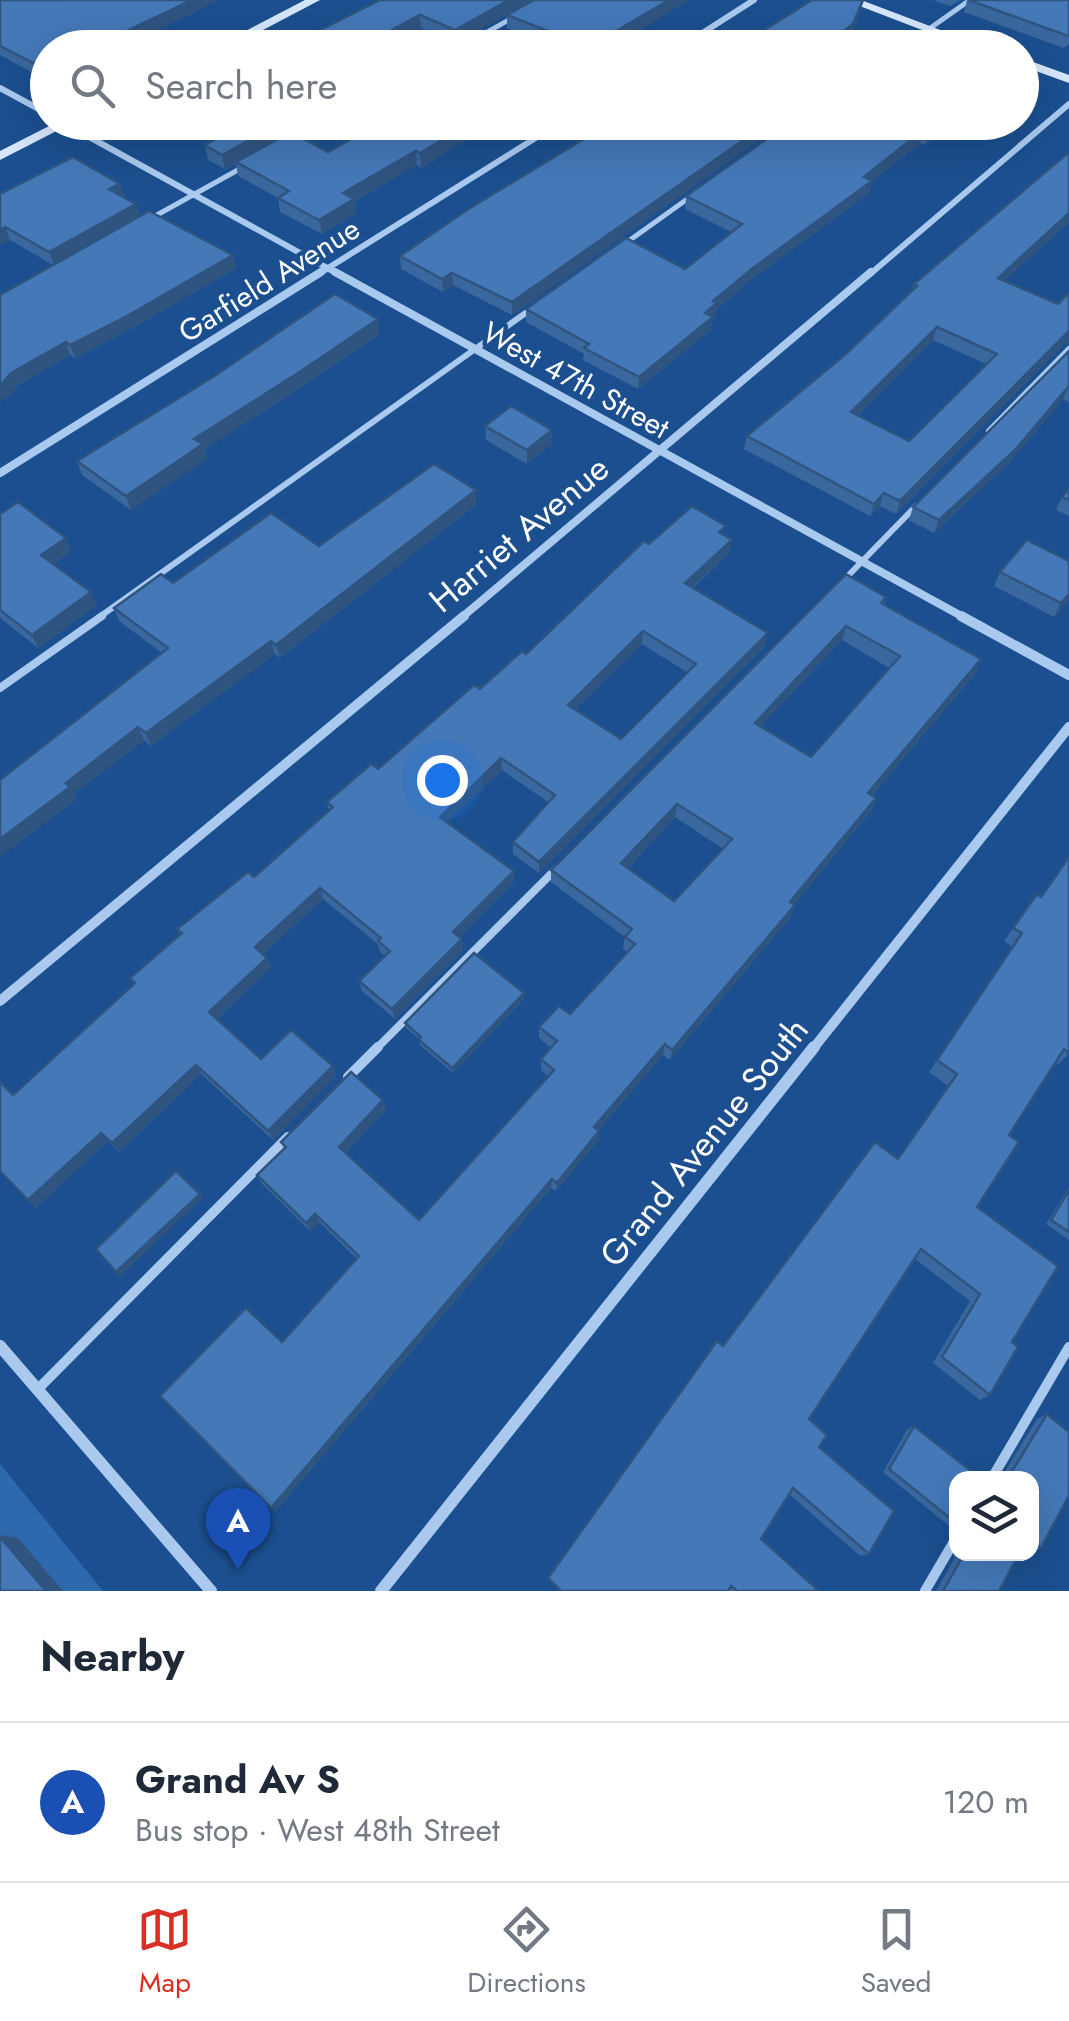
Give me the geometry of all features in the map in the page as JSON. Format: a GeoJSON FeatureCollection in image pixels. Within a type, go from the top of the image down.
{"type":"FeatureCollection","features":[{"type":"Feature","properties":{"kind":"main road"},"geometry":{"type":"LineString","coordinates":[[255,30],[314,0]]}},
{"type":"Feature","properties":{"kind":"main road"},"geometry":{"type":"LineString","coordinates":[[850,0],[929,29]]}},
{"type":"Feature","properties":{"kind":"main road"},"geometry":{"type":"LineString","coordinates":[[1039,68],[1069,79]]}},
{"type":"Feature","properties":{"kind":"main road"},"geometry":{"type":"LineString","coordinates":[[0,156],[32,140]]}},
{"type":"Feature","properties":{"kind":"street"},"geometry":{"type":"LineString","coordinates":[[707,30],[754,0]]}},
{"type":"Feature","properties":{"kind":"street"},"geometry":{"type":"LineString","coordinates":[[0,88],[30,104]]}},
{"type":"Feature","properties":{"kind":"street","name":"Harriet Avenue"},"geometry":{"type":"LineString","coordinates":[[1039,129],[1069,104]]}},
{"type":"Feature","properties":{"kind":"street","name":"West 47th Street"},"geometry":{"type":"LineString","coordinates":[[95,140],[1069,675]]}},
{"type":"Feature","properties":{"kind":"street","name":"Garfield Avenue"},"geometry":{"type":"LineString","coordinates":[[0,473],[533,140]]}},
{"type":"Feature","properties":{"kind":"street","name":"Harriet Avenue"},"geometry":{"type":"LineString","coordinates":[[0,1001],[1027,140]]}},
{"type":"Feature","properties":{"kind":"street","name":"Grand Avenue South"},"geometry":{"type":"LineString","coordinates":[[381,1591],[1069,727]]}},
{"type":"Feature","properties":{"kind":"street"},"geometry":{"type":"LineString","coordinates":[[0,1346],[211,1591]]}},
{"type":"Feature","properties":{"kind":"lane"},"geometry":{"type":"LineString","coordinates":[[929,29],[970,0]]}},
{"type":"Feature","properties":{"kind":"lane"},"geometry":{"type":"LineString","coordinates":[[491,30],[527,10]]}},
{"type":"Feature","properties":{"kind":"lane"},"geometry":{"type":"LineString","coordinates":[[277,148],[291,140]]}},
{"type":"Feature","properties":{"kind":"lane"},"geometry":{"type":"LineString","coordinates":[[135,227],[261,157]]}},
{"type":"Feature","properties":{"kind":"lane"},"geometry":{"type":"LineString","coordinates":[[606,256],[701,190]]}},
{"type":"Feature","properties":{"kind":"lane"},"geometry":{"type":"LineString","coordinates":[[0,688],[543,301]]}},
{"type":"Feature","properties":{"kind":"lane"},"geometry":{"type":"LineString","coordinates":[[975,446],[1069,349]]}},
{"type":"Feature","properties":{"kind":"lane"},"geometry":{"type":"LineString","coordinates":[[840,584],[922,500]]}},
{"type":"Feature","properties":{"kind":"lane"},"geometry":{"type":"LineString","coordinates":[[338,1087],[561,864]]}},
{"type":"Feature","properties":{"kind":"lane"},"geometry":{"type":"LineString","coordinates":[[38,1389],[296,1129]]}},
{"type":"Feature","properties":{"kind":"lane"},"geometry":{"type":"LineString","coordinates":[[996,1471],[1069,1347]]}},
{"type":"Feature","properties":{"kind":"lane"},"geometry":{"type":"LineString","coordinates":[[926,1591],[949,1550]]}},
{"type":"Feature","properties":{"kind":"shaded area"},"geometry":{"type":"Polygon","coordinates":[[[0,1464],[103,1591],[0,1591],[0,1464]]]}},
{"type":"Feature","properties":{"kind":"building"},"geometry":{"type":"Polygon","coordinates":[[[0,0],[192,0],[129,30],[30,30],[30,61],[0,46],[0,0]]]}},
{"type":"Feature","properties":{"kind":"building"},"geometry":{"type":"Polygon","coordinates":[[[380,0],[509,0],[455,30],[420,15],[392,30],[321,30],[380,0]]]}},
{"type":"Feature","properties":{"kind":"building"},"geometry":{"type":"Polygon","coordinates":[[[534,0],[669,0],[618,30],[545,30],[507,15],[534,0]]]}},
{"type":"Feature","properties":{"kind":"building"},"geometry":{"type":"Polygon","coordinates":[[[812,0],[863,0],[853,24],[845,30],[764,30],[812,0]]]}},
{"type":"Feature","properties":{"kind":"building"},"geometry":{"type":"Polygon","coordinates":[[[969,0],[1069,0],[1069,35],[1068,36],[969,0]]]}},
{"type":"Feature","properties":{"kind":"building"},"geometry":{"type":"Polygon","coordinates":[[[214,140],[250,140],[222,155],[205,145],[214,140]]]}},
{"type":"Feature","properties":{"kind":"building"},"geometry":{"type":"Polygon","coordinates":[[[276,140],[306,140],[328,152],[350,140],[441,140],[343,193],[354,199],[319,220],[278,198],[289,191],[236,162],[276,140]]]}},
{"type":"Feature","properties":{"kind":"building"},"geometry":{"type":"Polygon","coordinates":[[[582,140],[743,140],[512,302],[452,273],[442,279],[400,256],[582,140]]]}},
{"type":"Feature","properties":{"kind":"building"},"geometry":{"type":"Polygon","coordinates":[[[765,140],[910,140],[864,177],[872,181],[713,301],[717,303],[705,313],[713,317],[639,377],[584,348],[589,344],[526,309],[626,238],[685,269],[742,224],[686,196],[765,140]]]}},
{"type":"Feature","properties":{"kind":"building"},"geometry":{"type":"Polygon","coordinates":[[[1069,152],[1069,213],[998,278],[1058,304],[1069,293],[1069,331],[900,501],[884,493],[874,504],[747,436],[847,353],[917,286],[914,284],[1069,152]],[[937,327],[851,412],[909,441],[997,354],[937,327]]]}},
{"type":"Feature","properties":{"kind":"building"},"geometry":{"type":"Polygon","coordinates":[[[73,157],[120,184],[109,189],[136,204],[49,252],[5,227],[0,230],[0,194],[73,157]]]}},
{"type":"Feature","properties":{"kind":"building"},"geometry":{"type":"Polygon","coordinates":[[[149,211],[233,255],[127,316],[70,345],[66,342],[11,373],[0,386],[0,295],[149,211]]]}},
{"type":"Feature","properties":{"kind":"building"},"geometry":{"type":"Polygon","coordinates":[[[335,294],[378,319],[194,439],[203,444],[126,496],[77,461],[213,377],[335,294]]]}},
{"type":"Feature","properties":{"kind":"building"},"geometry":{"type":"Polygon","coordinates":[[[1069,351],[1069,386],[1015,450],[939,520],[913,507],[1069,351]]]}},
{"type":"Feature","properties":{"kind":"building"},"geometry":{"type":"Polygon","coordinates":[[[511,406],[552,430],[527,450],[485,426],[511,406]]]}},
{"type":"Feature","properties":{"kind":"building"},"geometry":{"type":"Polygon","coordinates":[[[434,464],[476,490],[276,645],[271,641],[146,733],[138,727],[66,783],[70,787],[0,839],[0,780],[168,648],[114,608],[161,574],[173,583],[271,513],[319,546],[434,464]]]}},
{"type":"Feature","properties":{"kind":"building"},"geometry":{"type":"Polygon","coordinates":[[[18,502],[66,538],[41,555],[91,592],[32,635],[0,610],[0,514],[18,502]]]}},
{"type":"Feature","properties":{"kind":"building"},"geometry":{"type":"Polygon","coordinates":[[[692,506],[726,526],[719,532],[732,540],[685,583],[768,633],[539,862],[513,842],[555,795],[501,758],[440,817],[514,871],[453,932],[462,939],[392,1009],[359,981],[390,951],[378,941],[381,938],[320,888],[255,947],[267,958],[209,1012],[261,1059],[291,1030],[333,1066],[268,1131],[196,1065],[112,1143],[101,1133],[28,1200],[0,1171],[0,1082],[13,1095],[135,983],[130,978],[182,933],[177,929],[248,872],[254,877],[333,807],[327,802],[371,764],[378,769],[474,685],[480,689],[522,651],[526,654],[644,541],[649,544],[692,506]],[[643,631],[568,705],[621,739],[696,664],[643,631]]]}},
{"type":"Feature","properties":{"kind":"building"},"geometry":{"type":"Polygon","coordinates":[[[1027,540],[1069,561],[1069,594],[1061,603],[1000,572],[1027,540]]]}},
{"type":"Feature","properties":{"kind":"building"},"geometry":{"type":"Polygon","coordinates":[[[846,574],[886,597],[881,603],[981,659],[868,793],[876,798],[790,902],[795,905],[672,1050],[665,1044],[594,1127],[599,1131],[557,1183],[552,1179],[271,1508],[160,1396],[246,1308],[282,1342],[359,1256],[315,1214],[306,1223],[257,1175],[286,1147],[281,1142],[351,1072],[383,1100],[339,1147],[419,1220],[554,1070],[541,1059],[557,1041],[539,1027],[559,1006],[570,1014],[635,944],[625,937],[632,929],[551,870],[846,574]],[[846,626],[755,723],[811,757],[900,656],[846,626]],[[677,804],[621,863],[674,901],[732,839],[677,804]]]}},
{"type":"Feature","properties":{"kind":"building"},"geometry":{"type":"Polygon","coordinates":[[[1069,857],[1069,1053],[1064,1049],[1009,1135],[1019,1142],[977,1207],[1058,1266],[1012,1342],[1018,1347],[990,1395],[942,1357],[980,1294],[921,1249],[809,1419],[827,1435],[819,1447],[894,1511],[869,1554],[793,1488],[761,1539],[819,1591],[737,1591],[731,1586],[728,1591],[561,1591],[548,1578],[717,1341],[723,1346],[875,1142],[898,1159],[957,1074],[937,1060],[1022,933],[1013,928],[1069,857]]]}},
{"type":"Feature","properties":{"kind":"building"},"geometry":{"type":"Polygon","coordinates":[[[474,953],[524,993],[452,1068],[405,1023],[474,953]]]}},
{"type":"Feature","properties":{"kind":"building"},"geometry":{"type":"Polygon","coordinates":[[[176,1171],[200,1194],[116,1272],[96,1249],[176,1171]]]}},
{"type":"Feature","properties":{"kind":"building"},"geometry":{"type":"Polygon","coordinates":[[[1069,1190],[1069,1232],[1051,1220],[1069,1190]]]}},
{"type":"Feature","properties":{"kind":"building"},"geometry":{"type":"Polygon","coordinates":[[[1047,1414],[1069,1432],[1069,1495],[1041,1548],[1039,1471],[1012,1471],[1047,1414]]]}},
{"type":"Feature","properties":{"kind":"building"},"geometry":{"type":"Polygon","coordinates":[[[914,1426],[971,1471],[949,1471],[949,1517],[889,1469],[914,1426]]]}},
{"type":"Feature","properties":{"kind":"building"},"geometry":{"type":"Polygon","coordinates":[[[0,1537],[46,1591],[0,1591],[0,1537]]]}},
{"type":"Feature","properties":{"kind":"building"},"geometry":{"type":"Polygon","coordinates":[[[960,1561],[1015,1561],[999,1591],[943,1591],[960,1561]]]}},
{"type":"Feature","properties":{"kind":"place","name":"Grand Av S"},"geometry":{"type":"Point","coordinates":[238,1570]}}]}
